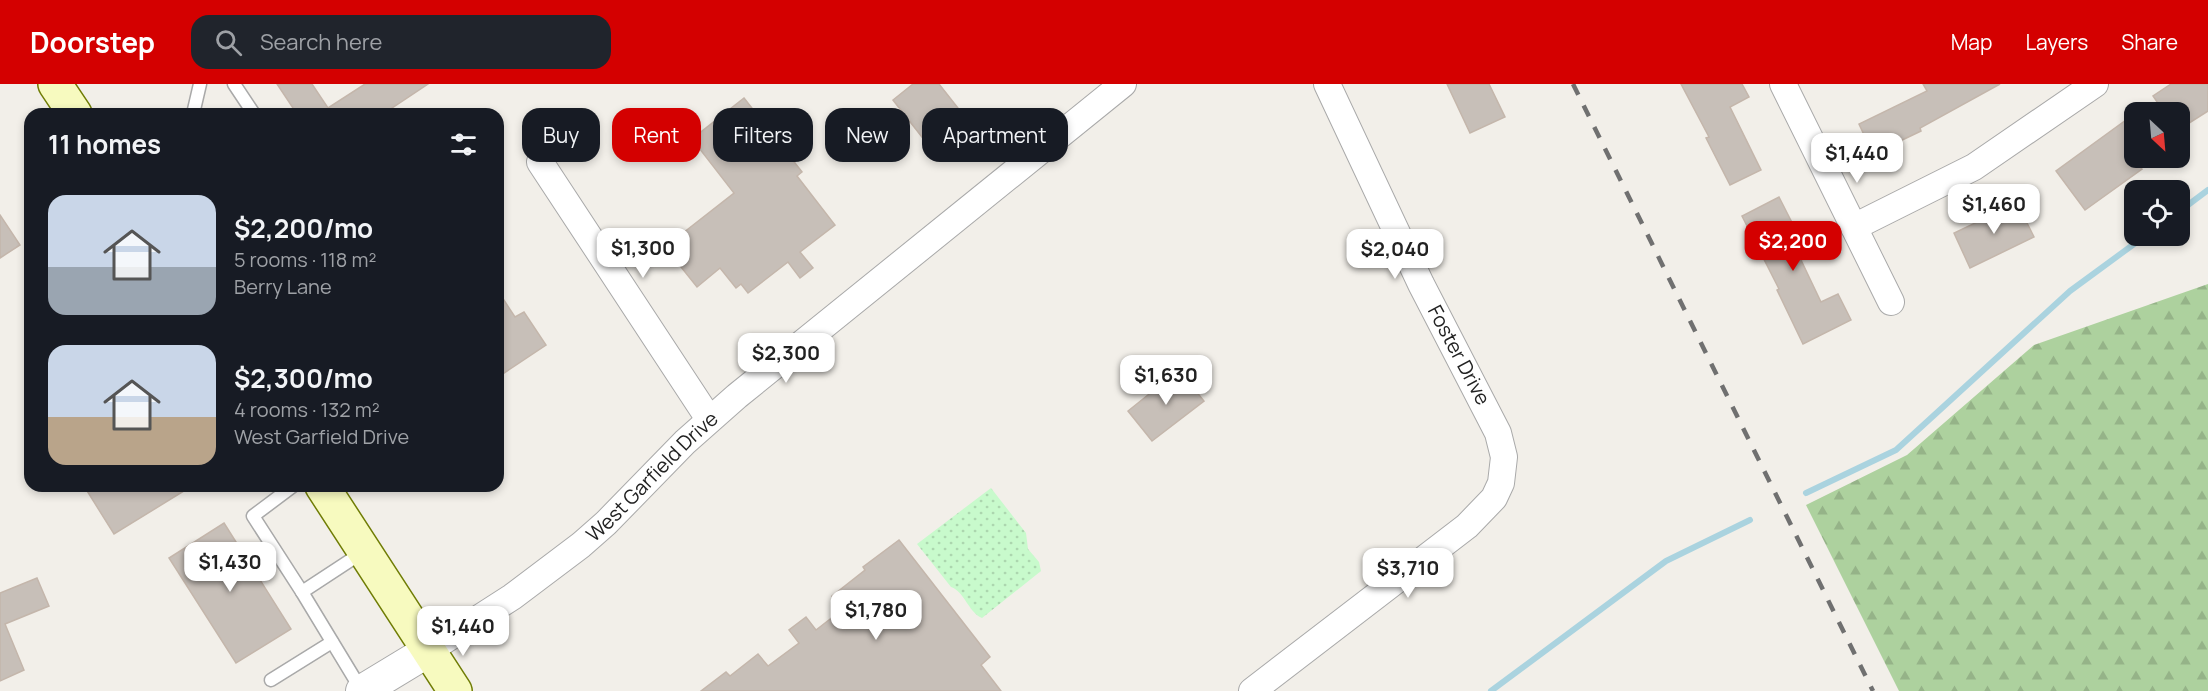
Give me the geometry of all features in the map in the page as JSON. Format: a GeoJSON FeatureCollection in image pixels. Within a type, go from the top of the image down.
{"type":"FeatureCollection","features":[{"type":"Feature","properties":{"kind":"main road"},"geometry":{"type":"LineString","coordinates":[[55,84],[71,108]]}},
{"type":"Feature","properties":{"kind":"main road"},"geometry":{"type":"LineString","coordinates":[[326,492],[455,691]]}},
{"type":"Feature","properties":{"kind":"street","name":"West Garfield Drive"},"geometry":{"type":"LineString","coordinates":[[362,691],[512,597],[581,545],[709,419],[1123,84]]}},
{"type":"Feature","properties":{"kind":"street","name":"Foster Drive"},"geometry":{"type":"LineString","coordinates":[[1252,691],[1467,526],[1494,498],[1501,483],[1503,467],[1502,445],[1493,420],[1421,284],[1327,84]]}},
{"type":"Feature","properties":{"kind":"street"},"geometry":{"type":"LineString","coordinates":[[1783,84],[1891,302]]}},
{"type":"Feature","properties":{"kind":"street"},"geometry":{"type":"LineString","coordinates":[[1854,227],[1974,167],[2095,84]]}},
{"type":"Feature","properties":{"kind":"street"},"geometry":{"type":"LineString","coordinates":[[540,162],[709,419]]}},
{"type":"Feature","properties":{"kind":"lane"},"geometry":{"type":"LineString","coordinates":[[194,108],[200,84]]}},
{"type":"Feature","properties":{"kind":"lane"},"geometry":{"type":"LineString","coordinates":[[234,84],[250,108]]}},
{"type":"Feature","properties":{"kind":"lane"},"geometry":{"type":"LineString","coordinates":[[285,492],[253,516],[362,691]]}},
{"type":"Feature","properties":{"kind":"lane"},"geometry":{"type":"LineString","coordinates":[[302,592],[364,552]]}},
{"type":"Feature","properties":{"kind":"lane"},"geometry":{"type":"LineString","coordinates":[[271,680],[332,642]]}},
{"type":"Feature","properties":{"kind":"green space"},"geometry":{"type":"Polygon","coordinates":[[[2208,284],[2208,691],[1899,691],[1806,505],[1907,455],[2034,345],[2208,284]]]}},
{"type":"Feature","properties":{"kind":"green space"},"geometry":{"type":"Polygon","coordinates":[[[991,488],[1026,533],[1028,549],[1039,562],[1041,571],[982,618],[973,611],[960,593],[951,587],[917,544],[991,488]]]}},
{"type":"Feature","properties":{"kind":"building"},"geometry":{"type":"Polygon","coordinates":[[[277,84],[312,84],[328,108],[293,108],[277,84]]]}},
{"type":"Feature","properties":{"kind":"building"},"geometry":{"type":"Polygon","coordinates":[[[365,84],[428,84],[392,108],[328,108],[365,84]]]}},
{"type":"Feature","properties":{"kind":"building"},"geometry":{"type":"Polygon","coordinates":[[[913,84],[939,84],[958,108],[922,108],[922,137],[910,122],[910,108],[899,108],[893,100],[913,84]]]}},
{"type":"Feature","properties":{"kind":"building"},"geometry":{"type":"Polygon","coordinates":[[[1447,84],[1489,84],[1505,117],[1470,133],[1447,84]]]}},
{"type":"Feature","properties":{"kind":"building"},"geometry":{"type":"Polygon","coordinates":[[[1681,84],[1742,84],[1749,97],[1730,107],[1761,170],[1730,185],[1706,138],[1709,137],[1681,84]]]}},
{"type":"Feature","properties":{"kind":"building"},"geometry":{"type":"Polygon","coordinates":[[[1923,84],[2000,84],[1920,128],[1921,131],[1873,154],[1859,124],[1927,91],[1923,84]]]}},
{"type":"Feature","properties":{"kind":"building"},"geometry":{"type":"Polygon","coordinates":[[[2171,84],[2208,84],[2208,111],[2190,123],[2190,102],[2157,102],[2153,96],[2171,84]]]}},
{"type":"Feature","properties":{"kind":"building"},"geometry":{"type":"Polygon","coordinates":[[[744,98],[752,108],[731,108],[744,98]]]}},
{"type":"Feature","properties":{"kind":"building"},"geometry":{"type":"Polygon","coordinates":[[[2124,121],[2124,168],[2142,169],[2085,210],[2056,171],[2124,121]]]}},
{"type":"Feature","properties":{"kind":"building"},"geometry":{"type":"Polygon","coordinates":[[[713,122],[713,162],[794,162],[802,172],[797,176],[835,225],[800,252],[813,268],[800,278],[788,262],[748,293],[741,284],[736,288],[720,268],[697,287],[665,247],[734,193],[701,151],[701,132],[713,122]]]}},
{"type":"Feature","properties":{"kind":"building"},"geometry":{"type":"Polygon","coordinates":[[[1779,197],[1809,256],[1801,260],[1821,302],[1838,294],[1851,320],[1803,344],[1777,290],[1779,289],[1742,216],[1779,197]]]}},
{"type":"Feature","properties":{"kind":"building"},"geometry":{"type":"Polygon","coordinates":[[[2017,203],[2034,237],[1970,268],[1954,233],[2017,203]]]}},
{"type":"Feature","properties":{"kind":"building"},"geometry":{"type":"Polygon","coordinates":[[[0,215],[20,245],[0,258],[0,215]]]}},
{"type":"Feature","properties":{"kind":"building"},"geometry":{"type":"Polygon","coordinates":[[[504,300],[515,317],[524,312],[546,345],[504,373],[504,300]]]}},
{"type":"Feature","properties":{"kind":"building"},"geometry":{"type":"Polygon","coordinates":[[[1179,370],[1204,401],[1152,441],[1128,411],[1179,370]]]}},
{"type":"Feature","properties":{"kind":"building"},"geometry":{"type":"Polygon","coordinates":[[[88,492],[182,492],[114,534],[88,492]]]}},
{"type":"Feature","properties":{"kind":"building"},"geometry":{"type":"Polygon","coordinates":[[[224,523],[291,629],[236,663],[169,558],[224,523]]]}},
{"type":"Feature","properties":{"kind":"building"},"geometry":{"type":"Polygon","coordinates":[[[899,540],[990,657],[981,665],[1001,691],[701,691],[726,672],[730,676],[758,654],[768,666],[799,643],[789,630],[806,617],[816,630],[843,609],[832,596],[865,570],[863,567],[899,540]]]}},
{"type":"Feature","properties":{"kind":"building"},"geometry":{"type":"Polygon","coordinates":[[[37,578],[49,606],[5,624],[24,670],[0,681],[0,593],[37,578]]]}},
{"type":"Feature","properties":{"kind":"waterway"},"geometry":{"type":"LineString","coordinates":[[2190,204],[2208,190]]}},
{"type":"Feature","properties":{"kind":"waterway"},"geometry":{"type":"LineString","coordinates":[[1806,493],[1896,450],[2070,291],[2131,246]]}},
{"type":"Feature","properties":{"kind":"waterway"},"geometry":{"type":"LineString","coordinates":[[1491,691],[1666,561],[1750,520]]}},
{"type":"Feature","properties":{"kind":"railway"},"geometry":{"type":"LineString","coordinates":[[1573,84],[1873,691]]}}]}
